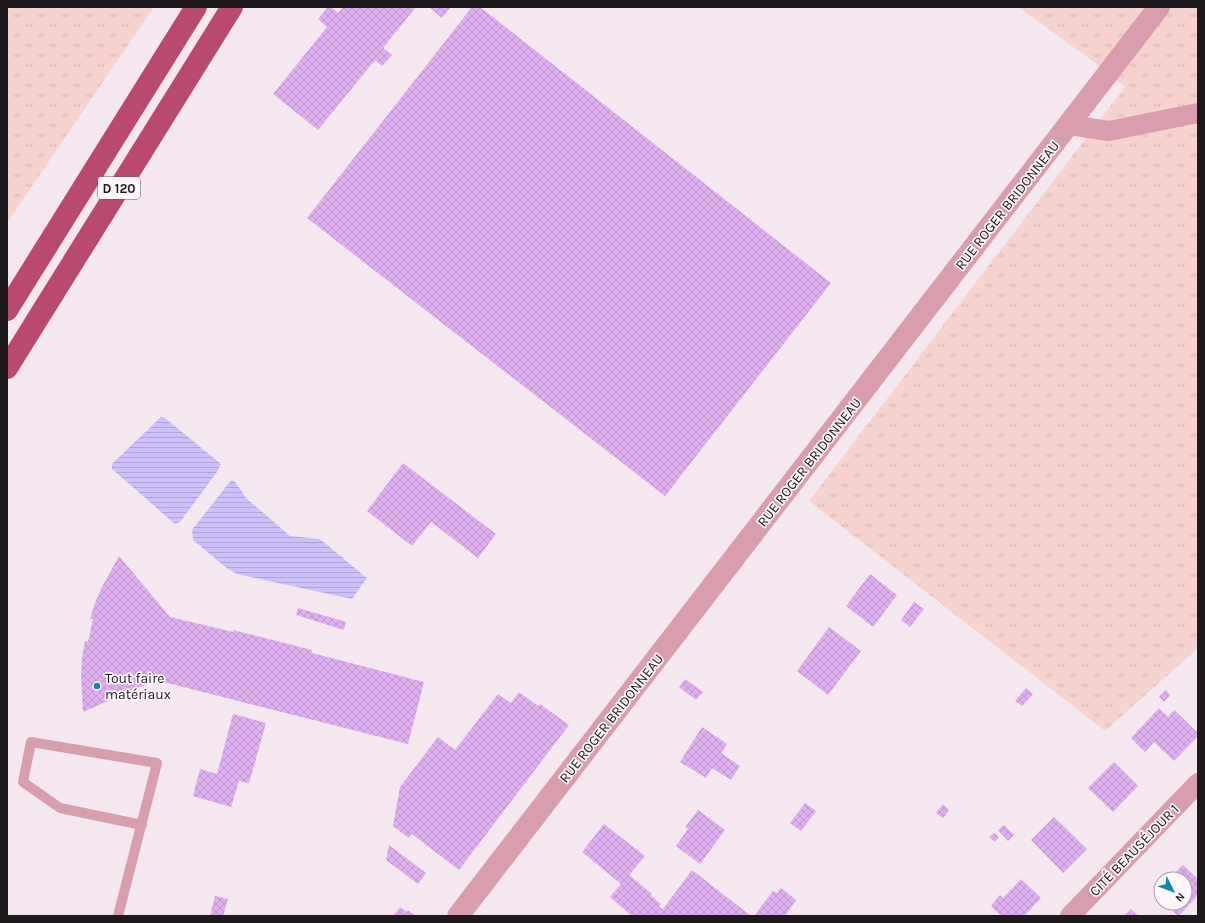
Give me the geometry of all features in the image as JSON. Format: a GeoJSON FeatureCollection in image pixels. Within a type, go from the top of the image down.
{"type":"FeatureCollection","features":[{"type":"Feature","properties":{"kind":"highway","name":"D 120"},"geometry":{"type":"LineString","coordinates":[[7,310],[196,7]]}},
{"type":"Feature","properties":{"kind":"highway","name":"D 120"},"geometry":{"type":"LineString","coordinates":[[7,368],[232,7]]}},
{"type":"Feature","properties":{"kind":"street","name":"RUE ROGER BRIDONNEAU"},"geometry":{"type":"LineString","coordinates":[[458,916],[1160,7]]}},
{"type":"Feature","properties":{"kind":"street"},"geometry":{"type":"LineString","coordinates":[[1069,126],[1109,131],[1198,113]]}},
{"type":"Feature","properties":{"kind":"street","name":"CITÉ BEAUSÉJOUR 1"},"geometry":{"type":"LineString","coordinates":[[1070,916],[1198,783]]}},
{"type":"Feature","properties":{"kind":"lane"},"geometry":{"type":"LineString","coordinates":[[118,916],[142,825],[157,763],[31,742],[23,782],[60,808],[142,825]]}},
{"type":"Feature","properties":{"kind":"green space"},"geometry":{"type":"Polygon","coordinates":[[[7,7],[154,7],[7,223],[7,7]]]}},
{"type":"Feature","properties":{"kind":"green space"},"geometry":{"type":"Polygon","coordinates":[[[1018,7],[1198,7],[1198,648],[1105,731],[809,501],[1125,87],[1094,62],[1018,7]]]}},
{"type":"Feature","properties":{"kind":"shaded area"},"geometry":{"type":"Polygon","coordinates":[[[161,417],[165,418],[221,464],[217,472],[180,522],[175,524],[112,469],[112,464],[161,417]]]}},
{"type":"Feature","properties":{"kind":"shaded area"},"geometry":{"type":"Polygon","coordinates":[[[232,480],[236,483],[246,498],[290,536],[320,539],[367,578],[352,599],[237,574],[228,569],[193,540],[192,530],[232,480]]]}},
{"type":"Feature","properties":{"kind":"building"},"geometry":{"type":"Polygon","coordinates":[[[328,7],[331,7],[338,13],[343,7],[416,7],[383,48],[392,55],[382,66],[375,60],[318,130],[273,94],[327,27],[318,19],[328,7]]]}},
{"type":"Feature","properties":{"kind":"building"},"geometry":{"type":"Polygon","coordinates":[[[429,7],[451,7],[442,18],[429,7]]]}},
{"type":"Feature","properties":{"kind":"building"},"geometry":{"type":"Polygon","coordinates":[[[472,7],[480,7],[831,283],[665,496],[307,218],[472,7]]]}},
{"type":"Feature","properties":{"kind":"building"},"geometry":{"type":"Polygon","coordinates":[[[403,463],[496,534],[478,558],[431,522],[412,546],[367,511],[403,463]]]}},
{"type":"Feature","properties":{"kind":"building"},"geometry":{"type":"Polygon","coordinates":[[[119,556],[170,617],[233,632],[233,630],[312,650],[312,653],[424,682],[408,744],[156,680],[83,712],[81,677],[82,657],[85,641],[88,642],[93,619],[90,619],[102,587],[119,556]]]}},
{"type":"Feature","properties":{"kind":"building"},"geometry":{"type":"Polygon","coordinates":[[[870,574],[897,595],[873,627],[846,606],[870,574]]]}},
{"type":"Feature","properties":{"kind":"building"},"geometry":{"type":"Polygon","coordinates":[[[914,602],[924,609],[910,627],[901,620],[914,602]]]}},
{"type":"Feature","properties":{"kind":"building"},"geometry":{"type":"Polygon","coordinates":[[[298,608],[346,622],[344,630],[296,615],[298,608]]]}},
{"type":"Feature","properties":{"kind":"building"},"geometry":{"type":"Polygon","coordinates":[[[829,627],[861,651],[828,695],[797,671],[829,627]]]}},
{"type":"Feature","properties":{"kind":"building"},"geometry":{"type":"Polygon","coordinates":[[[685,679],[703,692],[696,700],[679,687],[685,679]]]}},
{"type":"Feature","properties":{"kind":"building"},"geometry":{"type":"Polygon","coordinates":[[[1026,688],[1033,694],[1022,706],[1015,701],[1026,688]]]}},
{"type":"Feature","properties":{"kind":"building"},"geometry":{"type":"Polygon","coordinates":[[[1166,690],[1170,695],[1164,702],[1159,697],[1166,690]]]}},
{"type":"Feature","properties":{"kind":"building"},"geometry":{"type":"Polygon","coordinates":[[[519,692],[538,706],[540,704],[569,725],[459,870],[412,834],[409,838],[393,826],[400,787],[438,737],[455,750],[498,694],[511,703],[519,692]]]}},
{"type":"Feature","properties":{"kind":"building"},"geometry":{"type":"Polygon","coordinates":[[[1159,708],[1168,717],[1174,710],[1198,733],[1198,736],[1174,761],[1154,742],[1145,752],[1131,738],[1159,708]]]}},
{"type":"Feature","properties":{"kind":"building"},"geometry":{"type":"Polygon","coordinates":[[[233,714],[266,723],[249,783],[239,781],[231,807],[193,796],[200,769],[217,774],[233,714]]]}},
{"type":"Feature","properties":{"kind":"building"},"geometry":{"type":"Polygon","coordinates":[[[702,727],[727,744],[721,753],[740,766],[731,780],[712,768],[706,778],[680,762],[702,727]]]}},
{"type":"Feature","properties":{"kind":"building"},"geometry":{"type":"Polygon","coordinates":[[[1114,762],[1138,786],[1113,812],[1088,788],[1114,762]]]}},
{"type":"Feature","properties":{"kind":"building"},"geometry":{"type":"Polygon","coordinates":[[[805,803],[816,811],[801,831],[790,823],[805,803]]]}},
{"type":"Feature","properties":{"kind":"building"},"geometry":{"type":"Polygon","coordinates":[[[943,804],[949,810],[943,818],[936,813],[943,804]]]}},
{"type":"Feature","properties":{"kind":"building"},"geometry":{"type":"Polygon","coordinates":[[[698,810],[725,830],[700,864],[676,846],[688,829],[685,827],[698,810]]]}},
{"type":"Feature","properties":{"kind":"building"},"geometry":{"type":"Polygon","coordinates":[[[1054,817],[1087,849],[1063,873],[1031,840],[1054,817]]]}},
{"type":"Feature","properties":{"kind":"building"},"geometry":{"type":"Polygon","coordinates":[[[604,824],[645,856],[629,875],[652,894],[651,896],[661,904],[659,907],[663,909],[692,870],[751,916],[632,916],[610,897],[621,884],[582,852],[604,824]]]}},
{"type":"Feature","properties":{"kind":"building"},"geometry":{"type":"Polygon","coordinates":[[[1004,825],[1014,835],[1008,841],[998,830],[1004,825]]]}},
{"type":"Feature","properties":{"kind":"building"},"geometry":{"type":"Polygon","coordinates":[[[994,833],[999,837],[995,842],[989,837],[994,833]]]}},
{"type":"Feature","properties":{"kind":"building"},"geometry":{"type":"Polygon","coordinates":[[[389,845],[426,873],[418,884],[386,860],[389,845]]]}},
{"type":"Feature","properties":{"kind":"building"},"geometry":{"type":"Polygon","coordinates":[[[1183,865],[1189,871],[1177,871],[1183,865]]]}},
{"type":"Feature","properties":{"kind":"building"},"geometry":{"type":"Polygon","coordinates":[[[1193,874],[1198,879],[1198,895],[1193,901],[1193,874]]]}},
{"type":"Feature","properties":{"kind":"building"},"geometry":{"type":"Polygon","coordinates":[[[1021,879],[1041,898],[1024,916],[1001,916],[991,906],[1000,895],[1003,898],[1021,879]]]}},
{"type":"Feature","properties":{"kind":"building"},"geometry":{"type":"Polygon","coordinates":[[[781,888],[796,900],[785,916],[754,916],[773,891],[777,893],[781,888]]]}},
{"type":"Feature","properties":{"kind":"building"},"geometry":{"type":"Polygon","coordinates":[[[215,896],[228,899],[223,916],[210,916],[215,896]]]}},
{"type":"Feature","properties":{"kind":"building"},"geometry":{"type":"Polygon","coordinates":[[[400,907],[407,912],[408,910],[416,916],[393,916],[400,907]]]}},
{"type":"Feature","properties":{"kind":"building"},"geometry":{"type":"Polygon","coordinates":[[[1131,909],[1139,916],[1124,916],[1131,909]]]}},
{"type":"Feature","properties":{"kind":"building"},"geometry":{"type":"Polygon","coordinates":[[[1173,911],[1184,911],[1179,916],[1173,911]]]}},
{"type":"Feature","properties":{"kind":"place","name":"Tout faire matériaux"},"geometry":{"type":"Point","coordinates":[97,686]}}]}
